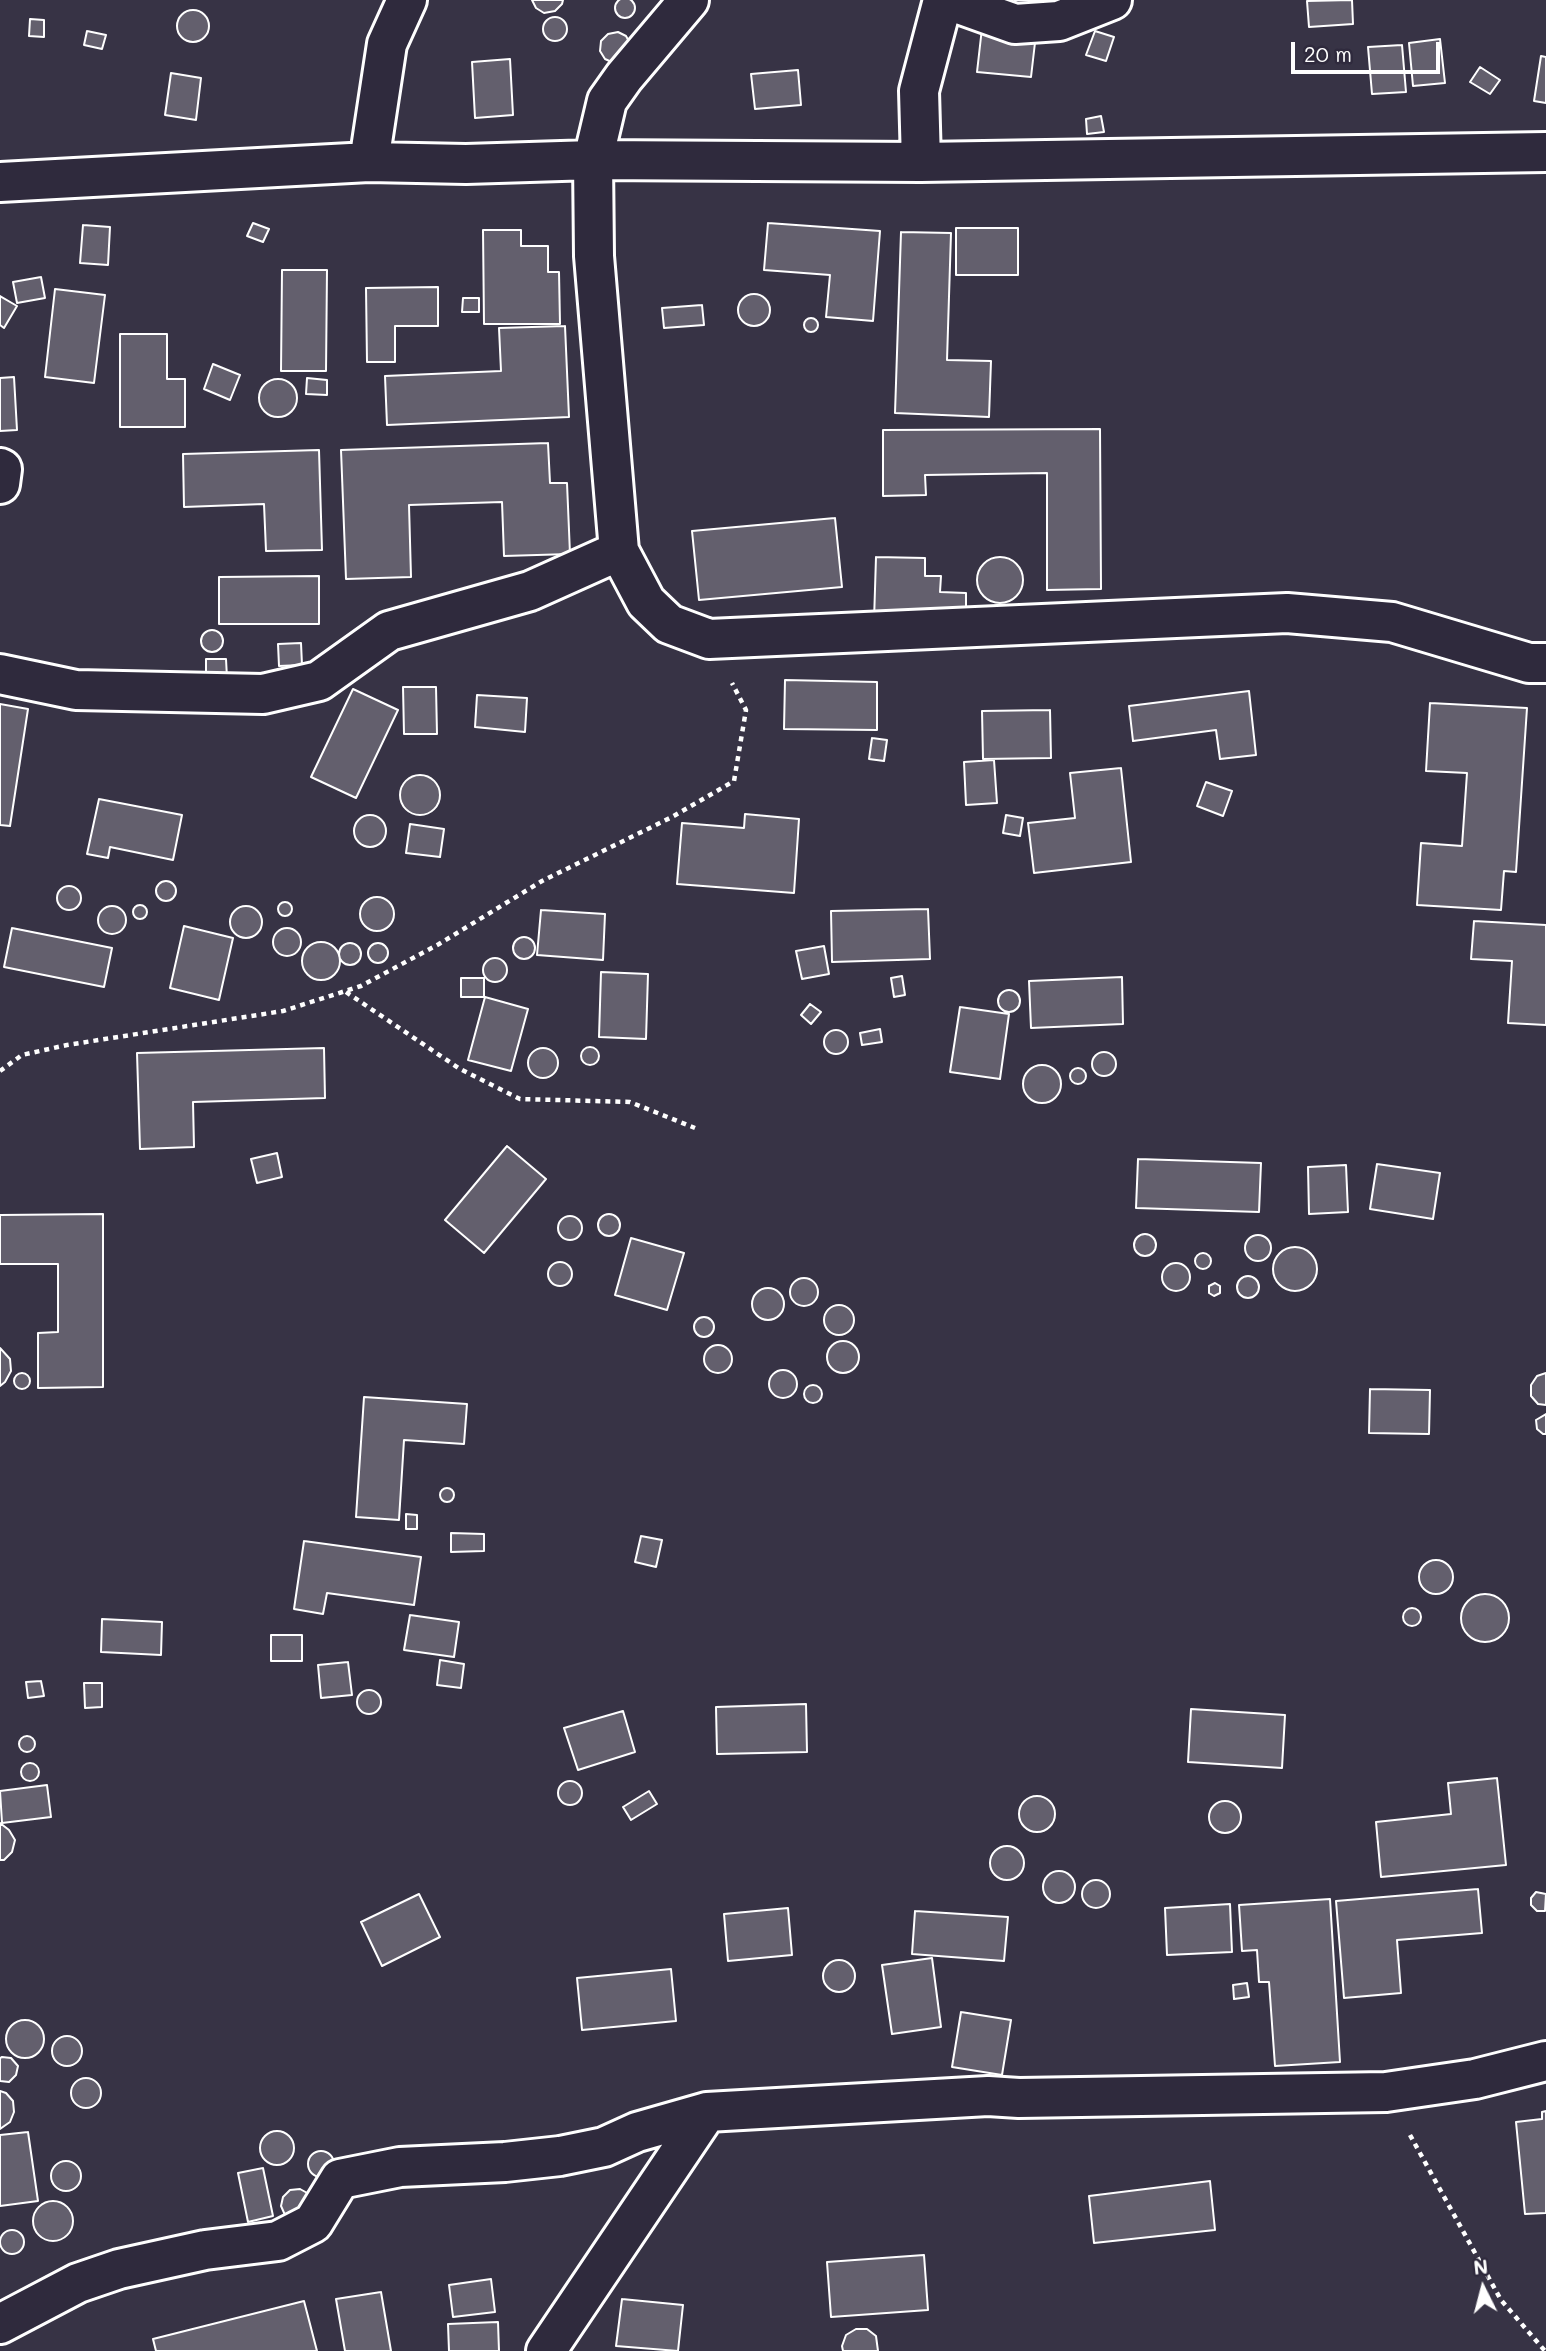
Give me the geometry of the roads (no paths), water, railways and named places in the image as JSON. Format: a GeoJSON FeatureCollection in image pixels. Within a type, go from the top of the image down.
{"type":"FeatureCollection","features":[{"type":"Feature","properties":{"kind":"street"},"geometry":{"type":"LineString","coordinates":[[369,162],[387,44],[407,0]]}},
{"type":"Feature","properties":{"kind":"street"},"geometry":{"type":"LineString","coordinates":[[689,0],[607,101],[593,160],[594,256],[619,551],[646,603],[669,624],[709,639],[1287,613],[1391,622],[1529,663],[1546,663]]}},
{"type":"Feature","properties":{"kind":"street"},"geometry":{"type":"LineString","coordinates":[[921,162],[919,91],[943,0]]}},
{"type":"Feature","properties":{"kind":"street"},"geometry":{"type":"LineString","coordinates":[[948,0],[1015,24],[1059,21],[1112,0]]}},
{"type":"Feature","properties":{"kind":"street"},"geometry":{"type":"LineString","coordinates":[[0,182],[369,162],[921,162],[1546,152]]}},
{"type":"Feature","properties":{"kind":"street"},"geometry":{"type":"LineString","coordinates":[[0,468],[0,484]]}},
{"type":"Feature","properties":{"kind":"street"},"geometry":{"type":"LineString","coordinates":[[0,674],[76,690],[263,694],[319,681],[389,631],[530,592],[619,551]]}},
{"type":"Feature","properties":{"kind":"street"},"geometry":{"type":"LineString","coordinates":[[0,2324],[78,2283],[119,2269],[205,2250],[278,2241],[313,2223],[340,2179],[400,2166],[505,2162],[560,2156],[604,2147],[637,2132],[707,2112],[988,2096],[1019,2098],[1386,2092],[1475,2079],[1546,2061]]}},
{"type":"Feature","properties":{"kind":"street"},"geometry":{"type":"LineString","coordinates":[[546,2351],[707,2112]]}}]}
